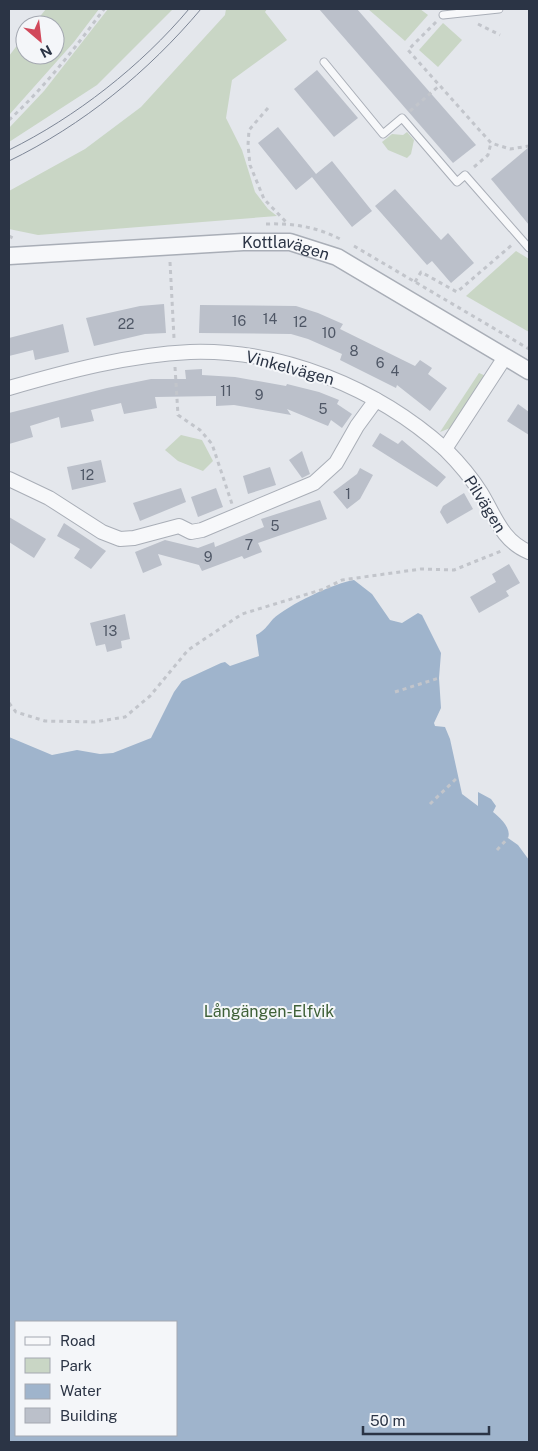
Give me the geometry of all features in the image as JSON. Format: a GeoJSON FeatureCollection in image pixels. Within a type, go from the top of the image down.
{"type":"FeatureCollection","features":[{"type":"Feature","properties":{"kind":"street","name":"Kottlavägen"},"geometry":{"type":"LineString","coordinates":[[9,256],[169,248],[243,242],[290,242],[337,257],[529,371]]}},
{"type":"Feature","properties":{"kind":"street","name":"Vinkelvägen"},"geometry":{"type":"LineString","coordinates":[[9,388],[60,373],[124,359],[190,352],[244,355],[285,364],[340,381],[397,413],[445,449]]}},
{"type":"Feature","properties":{"kind":"street"},"geometry":{"type":"LineString","coordinates":[[445,449],[505,357]]}},
{"type":"Feature","properties":{"kind":"street"},"geometry":{"type":"LineString","coordinates":[[9,479],[49,498],[102,532],[120,539],[134,538],[179,526],[191,532],[202,530],[314,483],[328,473],[336,463],[357,426],[376,400]]}},
{"type":"Feature","properties":{"kind":"street","name":"Pilvägen"},"geometry":{"type":"LineString","coordinates":[[445,449],[470,476],[501,530],[516,546],[529,552]]}},
{"type":"Feature","properties":{"kind":"lane"},"geometry":{"type":"LineString","coordinates":[[443,14],[499,9]]}},
{"type":"Feature","properties":{"kind":"lane"},"geometry":{"type":"LineString","coordinates":[[324,62],[383,134],[402,118],[457,182],[465,175],[529,248]]}},
{"type":"Feature","properties":{"kind":"path"},"geometry":{"type":"LineString","coordinates":[[9,120],[27,104],[69,55],[104,9]]}},
{"type":"Feature","properties":{"kind":"path"},"geometry":{"type":"LineString","coordinates":[[443,14],[408,50],[491,143],[510,149],[529,146]]}},
{"type":"Feature","properties":{"kind":"path"},"geometry":{"type":"LineString","coordinates":[[474,22],[500,35]]}},
{"type":"Feature","properties":{"kind":"path"},"geometry":{"type":"LineString","coordinates":[[409,112],[440,85]]}},
{"type":"Feature","properties":{"kind":"path"},"geometry":{"type":"LineString","coordinates":[[268,108],[249,130],[250,165],[264,200],[287,223]]}},
{"type":"Feature","properties":{"kind":"path"},"geometry":{"type":"LineString","coordinates":[[472,169],[488,155],[491,143]]}},
{"type":"Feature","properties":{"kind":"path"},"geometry":{"type":"LineString","coordinates":[[416,282],[421,272],[457,292],[520,238]]}},
{"type":"Feature","properties":{"kind":"path"},"geometry":{"type":"LineString","coordinates":[[169,248],[178,415],[200,430],[212,444],[236,516]]}},
{"type":"Feature","properties":{"kind":"path"},"geometry":{"type":"LineString","coordinates":[[9,703],[16,712],[45,721],[94,722],[125,717],[150,696],[188,650],[242,614],[324,589],[342,580],[421,569],[454,570],[516,546]]}},
{"type":"Feature","properties":{"kind":"path"},"geometry":{"type":"LineString","coordinates":[[395,692],[439,678]]}},
{"type":"Feature","properties":{"kind":"path"},"geometry":{"type":"LineString","coordinates":[[430,804],[458,777]]}},
{"type":"Feature","properties":{"kind":"path"},"geometry":{"type":"LineString","coordinates":[[497,850],[508,838]]}},
{"type":"Feature","properties":{"kind":"green space"},"geometry":{"type":"Polygon","coordinates":[[[46,9],[99,9],[65,52],[65,15],[41,15],[46,9]]]}},
{"type":"Feature","properties":{"kind":"green space"},"geometry":{"type":"Polygon","coordinates":[[[108,9],[173,9],[97,85],[9,142],[9,128],[44,91],[108,9]]]}},
{"type":"Feature","properties":{"kind":"green space"},"geometry":{"type":"Polygon","coordinates":[[[226,9],[267,9],[265,12],[287,40],[232,80],[226,118],[242,150],[255,192],[268,209],[277,216],[38,235],[9,229],[9,191],[85,149],[141,107],[225,15],[226,9]]]}},
{"type":"Feature","properties":{"kind":"green space"},"geometry":{"type":"Polygon","coordinates":[[[368,9],[420,9],[428,15],[405,41],[368,9]]]}},
{"type":"Feature","properties":{"kind":"green space"},"geometry":{"type":"Polygon","coordinates":[[[443,23],[462,40],[438,67],[419,50],[443,23]]]}},
{"type":"Feature","properties":{"kind":"green space"},"geometry":{"type":"Polygon","coordinates":[[[15,48],[15,65],[54,65],[9,115],[9,56],[15,48]]]}},
{"type":"Feature","properties":{"kind":"green space"},"geometry":{"type":"Polygon","coordinates":[[[407,132],[414,140],[411,154],[407,158],[388,150],[382,142],[392,134],[403,135],[407,132]]]}},
{"type":"Feature","properties":{"kind":"green space"},"geometry":{"type":"Polygon","coordinates":[[[516,251],[529,259],[529,332],[466,296],[516,251]]]}},
{"type":"Feature","properties":{"kind":"green space"},"geometry":{"type":"Polygon","coordinates":[[[479,373],[486,376],[453,427],[440,432],[479,373]]]}},
{"type":"Feature","properties":{"kind":"green space"},"geometry":{"type":"Polygon","coordinates":[[[181,435],[202,440],[213,461],[203,471],[178,461],[165,450],[181,435]]]}},
{"type":"Feature","properties":{"kind":"water","name":"Långängen-Elfvik"},"geometry":{"type":"Polygon","coordinates":[[[354,580],[372,594],[390,620],[402,623],[418,613],[422,615],[441,653],[439,678],[441,708],[434,723],[435,726],[445,727],[450,739],[462,794],[478,806],[478,792],[491,799],[496,806],[493,812],[507,827],[508,838],[518,845],[529,860],[529,1442],[9,1442],[9,737],[52,755],[77,750],[100,754],[113,753],[151,738],[174,692],[182,681],[221,663],[225,662],[230,666],[259,656],[256,635],[280,613],[324,590],[354,580]]]}},
{"type":"Feature","properties":{"kind":"building"},"geometry":{"type":"Polygon","coordinates":[[[319,9],[357,9],[476,145],[453,163],[319,9]]]}},
{"type":"Feature","properties":{"kind":"building"},"geometry":{"type":"Polygon","coordinates":[[[317,70],[358,118],[334,137],[294,89],[317,70]]]}},
{"type":"Feature","properties":{"kind":"building"},"geometry":{"type":"Polygon","coordinates":[[[278,127],[316,174],[332,161],[372,211],[352,227],[312,177],[296,190],[258,143],[278,127]]]}},
{"type":"Feature","properties":{"kind":"building"},"geometry":{"type":"Polygon","coordinates":[[[529,147],[529,225],[491,179],[529,147]]]}},
{"type":"Feature","properties":{"kind":"building"},"geometry":{"type":"Polygon","coordinates":[[[395,189],[441,240],[448,233],[474,263],[451,283],[432,261],[427,265],[375,206],[395,189]]]}},
{"type":"Feature","properties":{"kind":"building"},"geometry":{"type":"Polygon","coordinates":[[[164,304],[166,333],[145,334],[94,346],[86,318],[140,306],[164,304]]]}},
{"type":"Feature","properties":{"kind":"building"},"geometry":{"type":"Polygon","coordinates":[[[200,305],[296,306],[318,313],[343,324],[340,329],[415,366],[420,360],[432,368],[428,374],[447,388],[430,411],[397,385],[396,388],[340,360],[342,354],[308,339],[291,334],[199,333],[200,305]]]}},
{"type":"Feature","properties":{"kind":"building"},"geometry":{"type":"Polygon","coordinates":[[[63,324],[69,352],[35,360],[33,350],[9,356],[9,338],[63,324]]]}},
{"type":"Feature","properties":{"kind":"building"},"geometry":{"type":"Polygon","coordinates":[[[202,369],[202,375],[235,377],[286,386],[287,384],[319,392],[339,400],[337,404],[352,414],[342,428],[331,420],[328,426],[287,409],[291,415],[234,405],[216,406],[216,396],[155,397],[157,408],[124,414],[121,403],[91,410],[94,421],[61,428],[59,417],[30,426],[33,437],[9,444],[9,413],[151,379],[186,379],[185,370],[202,369]]]}},
{"type":"Feature","properties":{"kind":"building"},"geometry":{"type":"Polygon","coordinates":[[[518,404],[529,412],[529,435],[507,421],[518,404]]]}},
{"type":"Feature","properties":{"kind":"building"},"geometry":{"type":"Polygon","coordinates":[[[380,433],[398,444],[402,440],[446,477],[437,487],[372,446],[380,433]]]}},
{"type":"Feature","properties":{"kind":"building"},"geometry":{"type":"Polygon","coordinates":[[[302,451],[310,474],[302,478],[289,460],[302,451]]]}},
{"type":"Feature","properties":{"kind":"building"},"geometry":{"type":"Polygon","coordinates":[[[101,460],[106,482],[72,490],[67,467],[101,460]]]}},
{"type":"Feature","properties":{"kind":"building"},"geometry":{"type":"Polygon","coordinates":[[[270,467],[276,485],[248,494],[243,476],[270,467]]]}},
{"type":"Feature","properties":{"kind":"building"},"geometry":{"type":"Polygon","coordinates":[[[360,468],[373,475],[360,499],[347,509],[333,492],[357,474],[360,468]]]}},
{"type":"Feature","properties":{"kind":"building"},"geometry":{"type":"Polygon","coordinates":[[[181,488],[186,502],[140,521],[133,503],[181,488]]]}},
{"type":"Feature","properties":{"kind":"building"},"geometry":{"type":"Polygon","coordinates":[[[216,488],[223,507],[198,517],[191,497],[216,488]]]}},
{"type":"Feature","properties":{"kind":"building"},"geometry":{"type":"Polygon","coordinates":[[[464,493],[473,509],[447,524],[440,512],[443,506],[464,493]]]}},
{"type":"Feature","properties":{"kind":"building"},"geometry":{"type":"Polygon","coordinates":[[[320,500],[327,519],[258,543],[262,552],[244,559],[242,556],[202,571],[199,565],[158,554],[162,565],[143,573],[135,552],[165,540],[198,548],[214,542],[215,547],[264,527],[261,519],[320,500]]]}},
{"type":"Feature","properties":{"kind":"building"},"geometry":{"type":"Polygon","coordinates":[[[9,517],[46,539],[34,558],[9,542],[9,517]]]}},
{"type":"Feature","properties":{"kind":"building"},"geometry":{"type":"Polygon","coordinates":[[[64,523],[106,551],[91,569],[74,558],[80,549],[57,536],[64,523]]]}},
{"type":"Feature","properties":{"kind":"building"},"geometry":{"type":"Polygon","coordinates":[[[509,564],[520,583],[506,591],[509,596],[479,613],[470,597],[496,582],[492,574],[509,564]]]}},
{"type":"Feature","properties":{"kind":"building"},"geometry":{"type":"Polygon","coordinates":[[[125,614],[130,639],[121,641],[122,648],[107,652],[105,644],[96,646],[90,623],[125,614]]]}},
{"type":"Feature","properties":{"kind":"tram line"},"geometry":{"type":"LineString","coordinates":[[9,150],[59,122],[129,70],[189,9]]}},
{"type":"Feature","properties":{"kind":"tram line"},"geometry":{"type":"LineString","coordinates":[[9,161],[63,131],[113,95],[159,54],[201,9]]}}]}
